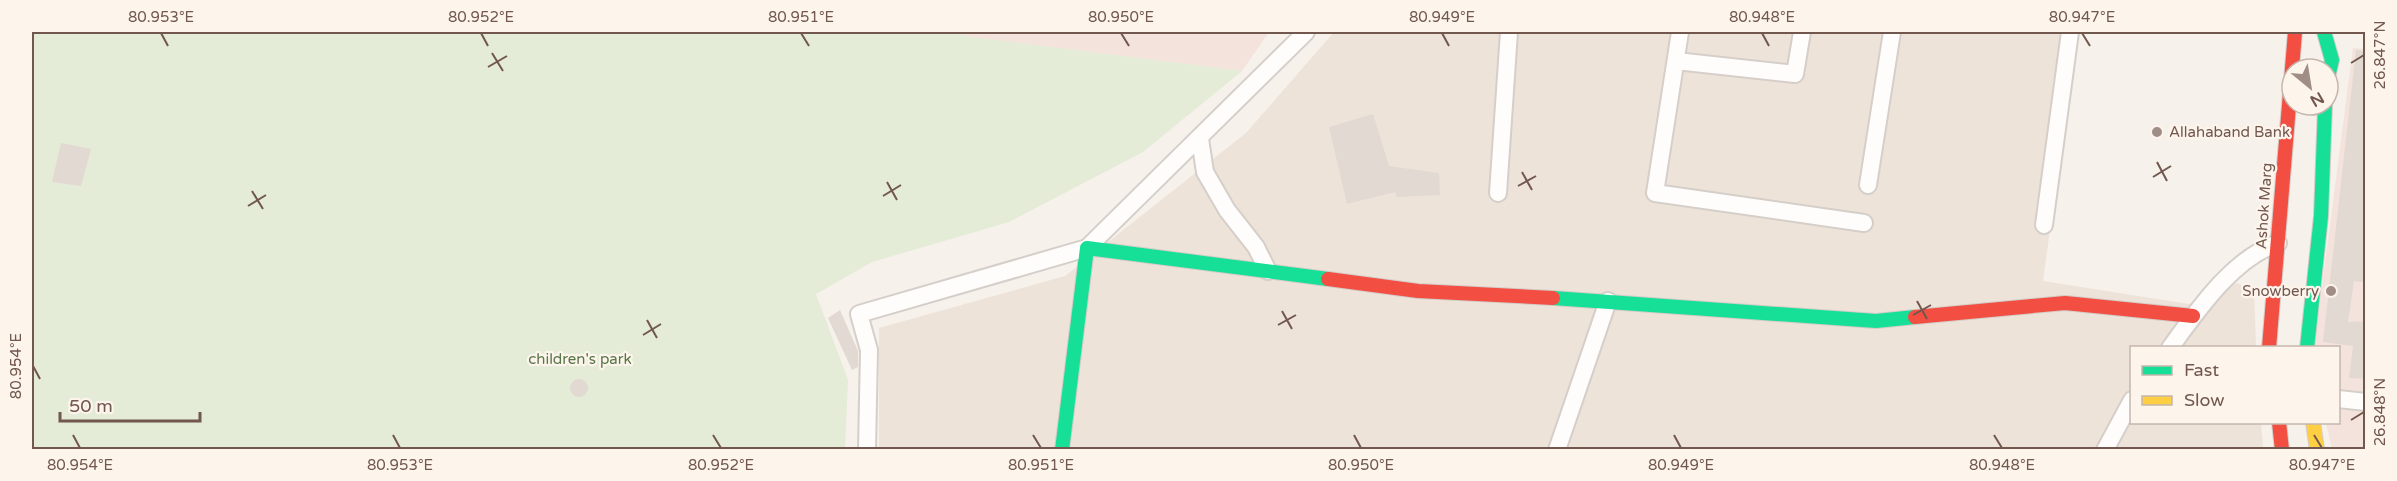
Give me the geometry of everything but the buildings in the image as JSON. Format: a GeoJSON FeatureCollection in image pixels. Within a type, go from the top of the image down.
{"type":"FeatureCollection","features":[{"type":"Feature","properties":{"kind":"street"},"geometry":{"type":"LineString","coordinates":[[1062,450],[1087,248],[1200,139],[1305,32]]}},
{"type":"Feature","properties":{"kind":"street"},"geometry":{"type":"LineString","coordinates":[[1498,193],[1509,32]]}},
{"type":"Feature","properties":{"kind":"street"},"geometry":{"type":"LineString","coordinates":[[1680,32],[1655,193],[1864,224]]}},
{"type":"Feature","properties":{"kind":"street"},"geometry":{"type":"LineString","coordinates":[[1676,61],[1795,74],[1802,32]]}},
{"type":"Feature","properties":{"kind":"street"},"geometry":{"type":"LineString","coordinates":[[1868,185],[1892,32]]}},
{"type":"Feature","properties":{"kind":"street"},"geometry":{"type":"LineString","coordinates":[[2044,225],[2070,32]]}},
{"type":"Feature","properties":{"kind":"street"},"geometry":{"type":"LineString","coordinates":[[2280,32],[2286,57]]}},
{"type":"Feature","properties":{"kind":"street","name":"Ashok Marg"},"geometry":{"type":"LineString","coordinates":[[2290,57],[2295,32]]}},
{"type":"Feature","properties":{"kind":"street"},"geometry":{"type":"LineString","coordinates":[[2324,32],[2331,57]]}},
{"type":"Feature","properties":{"kind":"street"},"geometry":{"type":"LineString","coordinates":[[2333,57],[2337,39]]}},
{"type":"Feature","properties":{"kind":"street","name":"Ashok Marg"},"geometry":{"type":"LineString","coordinates":[[2269,346],[2288,117]]}},
{"type":"Feature","properties":{"kind":"street"},"geometry":{"type":"LineString","coordinates":[[2307,346],[2321,216],[2325,117]]}},
{"type":"Feature","properties":{"kind":"street"},"geometry":{"type":"LineString","coordinates":[[1200,139],[1205,172],[1227,210],[1256,247],[1268,272]]}},
{"type":"Feature","properties":{"kind":"street"},"geometry":{"type":"LineString","coordinates":[[2170,346],[2208,296],[2261,249],[2278,243]]}},
{"type":"Feature","properties":{"kind":"street"},"geometry":{"type":"LineString","coordinates":[[867,450],[870,350],[859,314],[1087,248],[1418,291],[1876,321],[2065,303],[2193,316]]}},
{"type":"Feature","properties":{"kind":"street"},"geometry":{"type":"LineString","coordinates":[[1557,450],[1608,302]]}},
{"type":"Feature","properties":{"kind":"street"},"geometry":{"type":"LineString","coordinates":[[2340,399],[2366,402]]}},
{"type":"Feature","properties":{"kind":"street"},"geometry":{"type":"LineString","coordinates":[[2105,450],[2130,404]]}},
{"type":"Feature","properties":{"kind":"street"},"geometry":{"type":"LineString","coordinates":[[2279,424],[2282,450]]}},
{"type":"Feature","properties":{"kind":"street"},"geometry":{"type":"LineString","coordinates":[[2313,424],[2317,450]]}},
{"type":"Feature","properties":{"kind":"shaded area"},"geometry":{"type":"Polygon","coordinates":[[[964,32],[1269,32],[1242,71],[963,36],[964,32]]]}},
{"type":"Feature","properties":{"kind":"shaded area"},"geometry":{"type":"Polygon","coordinates":[[[1334,32],[2077,32],[2043,281],[2189,304],[2237,283],[2254,291],[2256,346],[2130,346],[2130,424],[2261,424],[2263,449],[879,449],[879,328],[1065,276],[1246,133],[1334,32]]]}},
{"type":"Feature","properties":{"kind":"shaded area"},"geometry":{"type":"Polygon","coordinates":[[[2353,48],[2365,49],[2365,449],[2332,449],[2326,424],[2340,424],[2340,346],[2314,346],[2353,48]]]}},
{"type":"Feature","properties":{"kind":"green space","name":"children's park"},"geometry":{"type":"Polygon","coordinates":[[[32,32],[964,32],[964,36],[1242,71],[1143,152],[1009,222],[872,262],[816,294],[848,380],[845,449],[32,450],[32,32]]]}},
{"type":"Feature","properties":{"kind":"traffic: fast"},"geometry":{"type":"LineString","coordinates":[[2324,32],[2331,57]]}},
{"type":"Feature","properties":{"kind":"traffic: fast"},"geometry":{"type":"LineString","coordinates":[[2307,346],[2321,216],[2325,117]]}},
{"type":"Feature","properties":{"kind":"traffic: fast"},"geometry":{"type":"LineString","coordinates":[[1062,450],[1087,248],[1328,279]]}},
{"type":"Feature","properties":{"kind":"traffic: fast"},"geometry":{"type":"LineString","coordinates":[[1553,298],[1876,321],[1915,317]]}},
{"type":"Feature","properties":{"kind":"traffic: slow"},"geometry":{"type":"LineString","coordinates":[[2313,424],[2317,450]]}},
{"type":"Feature","properties":{"kind":"traffic: jam"},"geometry":{"type":"LineString","coordinates":[[2269,346],[2295,32]]}},
{"type":"Feature","properties":{"kind":"traffic: jam"},"geometry":{"type":"LineString","coordinates":[[1328,279],[1418,291],[1553,298]]}},
{"type":"Feature","properties":{"kind":"traffic: jam"},"geometry":{"type":"LineString","coordinates":[[1915,317],[2065,303],[2193,316]]}},
{"type":"Feature","properties":{"kind":"traffic: jam"},"geometry":{"type":"LineString","coordinates":[[2279,424],[2282,450]]}},
{"type":"Feature","properties":{"kind":"place","name":"Allahaband Bank"},"geometry":{"type":"Point","coordinates":[2157,132]}},
{"type":"Feature","properties":{"kind":"place","name":"Snowberry"},"geometry":{"type":"Point","coordinates":[2331,291]}}]}
